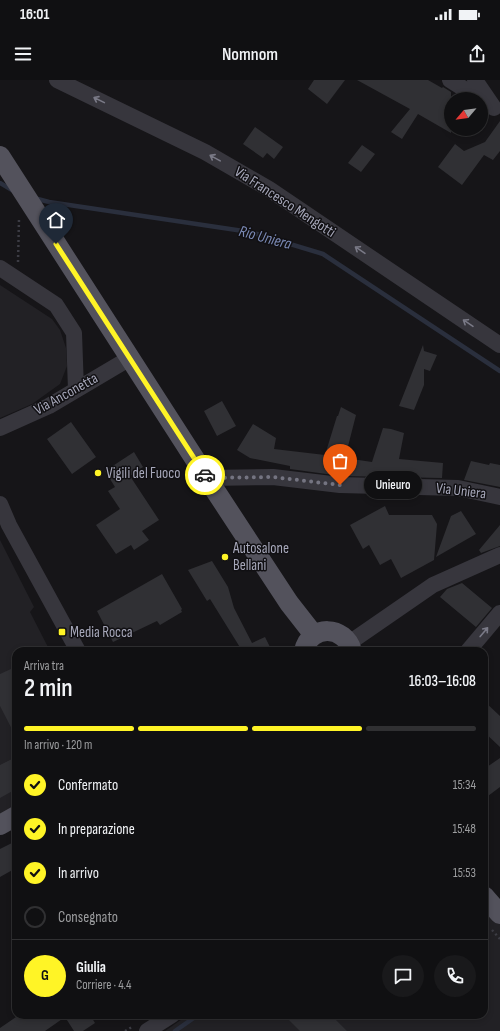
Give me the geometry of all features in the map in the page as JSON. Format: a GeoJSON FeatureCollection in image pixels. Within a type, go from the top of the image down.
{"type":"FeatureCollection","features":[{"type":"Feature","properties":{"kind":"main road"},"geometry":{"type":"LineString","coordinates":[[1,158],[289,603],[309,643],[325,632],[337,632],[343,637],[350,647]]}},
{"type":"Feature","properties":{"kind":"main road"},"geometry":{"type":"LineString","coordinates":[[0,824],[12,818]]}},
{"type":"Feature","properties":{"kind":"main road"},"geometry":{"type":"LineString","coordinates":[[488,900],[500,914]]}},
{"type":"Feature","properties":{"kind":"street","name":"Via Francesco Mengotti"},"geometry":{"type":"LineString","coordinates":[[57,80],[205,152],[269,189],[500,345]]}},
{"type":"Feature","properties":{"kind":"street"},"geometry":{"type":"LineString","coordinates":[[450,80],[489,105]]}},
{"type":"Feature","properties":{"kind":"street"},"geometry":{"type":"LineString","coordinates":[[475,80],[489,105]]}},
{"type":"Feature","properties":{"kind":"street"},"geometry":{"type":"LineString","coordinates":[[0,268],[56,305],[74,333],[76,390]]}},
{"type":"Feature","properties":{"kind":"street","name":"Via Anconetta"},"geometry":{"type":"LineString","coordinates":[[0,428],[49,406],[130,358]]}},
{"type":"Feature","properties":{"kind":"street","name":"Via Uniera"},"geometry":{"type":"LineString","coordinates":[[207,478],[273,477],[340,485],[458,488],[500,497]]}},
{"type":"Feature","properties":{"kind":"street"},"geometry":{"type":"LineString","coordinates":[[0,504],[9,524],[76,647]]}},
{"type":"Feature","properties":{"kind":"street"},"geometry":{"type":"LineString","coordinates":[[350,647],[433,585],[500,555]]}},
{"type":"Feature","properties":{"kind":"street"},"geometry":{"type":"LineString","coordinates":[[471,647],[500,613]]}},
{"type":"Feature","properties":{"kind":"street"},"geometry":{"type":"LineString","coordinates":[[147,1031],[166,1019]]}},
{"type":"Feature","properties":{"kind":"shaded area"},"geometry":{"type":"Polygon","coordinates":[[[0,285],[52,319],[60,330],[66,348],[67,366],[60,384],[32,404],[0,418],[0,285]]]}},
{"type":"Feature","properties":{"kind":"shaded area"},"geometry":{"type":"Polygon","coordinates":[[[0,540],[34,607],[30,612],[48,647],[12,647],[12,820],[0,826],[0,540]]]}},
{"type":"Feature","properties":{"kind":"shaded area"},"geometry":{"type":"Polygon","coordinates":[[[488,903],[500,917],[500,1031],[165,1031],[182,1019],[488,1019],[488,903]]]}},
{"type":"Feature","properties":{"kind":"building"},"geometry":{"type":"Polygon","coordinates":[[[314,80],[345,80],[327,104],[308,89],[314,80]]]}},
{"type":"Feature","properties":{"kind":"building"},"geometry":{"type":"Polygon","coordinates":[[[357,80],[428,80],[451,92],[444,92],[444,129],[418,114],[402,139],[391,132],[410,109],[357,80]]]}},
{"type":"Feature","properties":{"kind":"building"},"geometry":{"type":"Polygon","coordinates":[[[500,121],[500,151],[493,160],[484,155],[462,185],[438,167],[455,144],[464,151],[485,142],[500,121]]]}},
{"type":"Feature","properties":{"kind":"building"},"geometry":{"type":"Polygon","coordinates":[[[255,127],[283,147],[274,159],[267,153],[263,158],[243,144],[255,127]]]}},
{"type":"Feature","properties":{"kind":"building"},"geometry":{"type":"Polygon","coordinates":[[[362,145],[375,154],[361,172],[348,163],[362,145]]]}},
{"type":"Feature","properties":{"kind":"building"},"geometry":{"type":"Polygon","coordinates":[[[423,345],[424,351],[437,355],[430,371],[424,369],[424,385],[414,410],[399,406],[423,345]]]}},
{"type":"Feature","properties":{"kind":"building"},"geometry":{"type":"Polygon","coordinates":[[[222,401],[236,426],[217,436],[204,411],[222,401]]]}},
{"type":"Feature","properties":{"kind":"building"},"geometry":{"type":"Polygon","coordinates":[[[341,407],[356,415],[345,458],[372,462],[383,428],[391,429],[404,433],[399,459],[443,463],[442,478],[341,476],[290,469],[290,466],[250,458],[237,450],[253,424],[276,438],[274,449],[325,455],[341,407]]]}},
{"type":"Feature","properties":{"kind":"building"},"geometry":{"type":"Polygon","coordinates":[[[71,422],[96,457],[72,474],[47,439],[71,422]]]}},
{"type":"Feature","properties":{"kind":"building"},"geometry":{"type":"Polygon","coordinates":[[[134,452],[143,467],[130,476],[159,520],[142,531],[149,540],[134,550],[131,545],[116,554],[96,525],[120,509],[108,491],[115,487],[105,471],[134,452]]]}},
{"type":"Feature","properties":{"kind":"building"},"geometry":{"type":"Polygon","coordinates":[[[471,461],[489,465],[490,463],[500,465],[500,487],[464,480],[471,461]]]}},
{"type":"Feature","properties":{"kind":"building"},"geometry":{"type":"Polygon","coordinates":[[[385,506],[389,515],[432,515],[437,524],[434,560],[401,578],[391,559],[380,565],[369,545],[363,549],[350,525],[385,506]]]}},
{"type":"Feature","properties":{"kind":"building"},"geometry":{"type":"Polygon","coordinates":[[[461,511],[476,534],[436,557],[451,516],[461,511]]]}},
{"type":"Feature","properties":{"kind":"building"},"geometry":{"type":"Polygon","coordinates":[[[500,525],[500,546],[481,553],[479,550],[500,525]]]}},
{"type":"Feature","properties":{"kind":"building"},"geometry":{"type":"Polygon","coordinates":[[[212,561],[228,587],[234,608],[252,643],[265,637],[270,647],[240,647],[210,599],[207,601],[188,570],[212,561]]]}},
{"type":"Feature","properties":{"kind":"building"},"geometry":{"type":"Polygon","coordinates":[[[162,574],[182,609],[182,612],[160,625],[157,621],[113,642],[97,611],[162,574]]]}},
{"type":"Feature","properties":{"kind":"building"},"geometry":{"type":"Polygon","coordinates":[[[462,583],[492,608],[476,627],[440,597],[447,589],[462,583]]]}},
{"type":"Feature","properties":{"kind":"building"},"geometry":{"type":"Polygon","coordinates":[[[11,669],[12,671],[12,729],[0,706],[0,674],[11,669]]]}},
{"type":"Feature","properties":{"kind":"building"},"geometry":{"type":"Polygon","coordinates":[[[488,705],[500,716],[500,747],[488,736],[488,705]]]}},
{"type":"Feature","properties":{"kind":"building"},"geometry":{"type":"Polygon","coordinates":[[[500,758],[500,787],[488,796],[488,766],[500,758]]]}},
{"type":"Feature","properties":{"kind":"building"},"geometry":{"type":"Polygon","coordinates":[[[12,759],[12,791],[0,798],[0,765],[12,759]]]}},
{"type":"Feature","properties":{"kind":"building"},"geometry":{"type":"Polygon","coordinates":[[[12,843],[12,870],[0,877],[0,849],[12,843]]]}},
{"type":"Feature","properties":{"kind":"building"},"geometry":{"type":"Polygon","coordinates":[[[13,1019],[62,1019],[45,1031],[0,1031],[0,1028],[13,1019]]]}},
{"type":"Feature","properties":{"kind":"building"},"geometry":{"type":"Polygon","coordinates":[[[66,1019],[92,1019],[95,1023],[83,1031],[74,1031],[66,1019]]]}},
{"type":"Feature","properties":{"kind":"building"},"geometry":{"type":"Polygon","coordinates":[[[288,1019],[335,1019],[347,1031],[300,1031],[288,1019]]]}},
{"type":"Feature","properties":{"kind":"waterway","name":"Rio Uniera"},"geometry":{"type":"LineString","coordinates":[[0,183],[12,190]]}},
{"type":"Feature","properties":{"kind":"waterway","name":"Rio Uniera"},"geometry":{"type":"LineString","coordinates":[[34,198],[49,202],[250,232],[323,254],[500,371]]}},
{"type":"Feature","properties":{"kind":"waterway"},"geometry":{"type":"LineString","coordinates":[[175,1031],[192,1019]]}},
{"type":"Feature","properties":{"kind":"way so far"},"geometry":{"type":"LineString","coordinates":[[205,475],[207,478],[273,477],[340,485]]}},
{"type":"Feature","properties":{"kind":"place","name":"Vigili del Fuoco"},"geometry":{"type":"Point","coordinates":[98,473]}},
{"type":"Feature","properties":{"kind":"place","name":"Unieuro"},"geometry":{"type":"Point","coordinates":[340,485]}},
{"type":"Feature","properties":{"kind":"place","name":"Autosalone Bellani"},"geometry":{"type":"Point","coordinates":[225,557]}},
{"type":"Feature","properties":{"kind":"place","name":"Media Rocca"},"geometry":{"type":"Point","coordinates":[62,632]}},
{"type":"Feature","properties":{"kind":"route"},"geometry":{"type":"LineString","coordinates":[[56,244],[205,475]]}}]}
